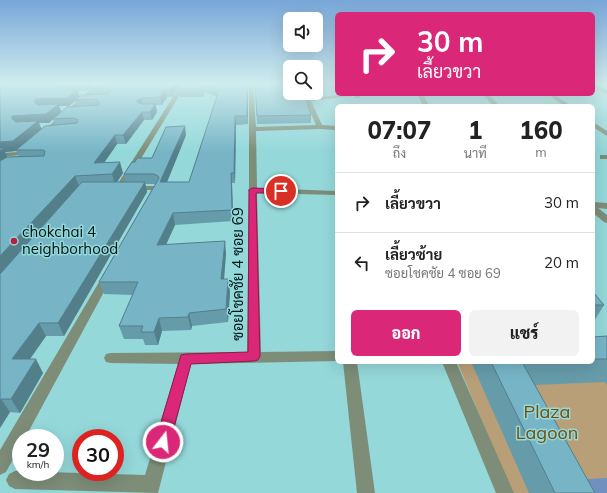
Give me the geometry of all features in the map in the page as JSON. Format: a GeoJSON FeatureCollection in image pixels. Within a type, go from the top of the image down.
{"type":"FeatureCollection","features":[{"type":"Feature","properties":{"kind":"street"},"geometry":{"type":"LineString","coordinates":[[38,138],[46,131],[53,128],[76,106]]}},
{"type":"Feature","properties":{"kind":"street"},"geometry":{"type":"LineString","coordinates":[[148,205],[156,188],[116,188],[168,106]]}},
{"type":"Feature","properties":{"kind":"street","name":"ซอยโชคชัย 4 ซอย 69"},"geometry":{"type":"LineString","coordinates":[[252,106],[254,356]]}},
{"type":"Feature","properties":{"kind":"street"},"geometry":{"type":"LineString","coordinates":[[311,106],[320,127]]}},
{"type":"Feature","properties":{"kind":"street"},"geometry":{"type":"LineString","coordinates":[[595,125],[607,134]]}},
{"type":"Feature","properties":{"kind":"street"},"geometry":{"type":"LineString","coordinates":[[39,126],[53,128]]}},
{"type":"Feature","properties":{"kind":"street"},"geometry":{"type":"LineString","coordinates":[[253,129],[335,128]]}},
{"type":"Feature","properties":{"kind":"street"},"geometry":{"type":"LineString","coordinates":[[0,155],[21,152],[9,163]]}},
{"type":"Feature","properties":{"kind":"street"},"geometry":{"type":"LineString","coordinates":[[252,190],[335,193]]}},
{"type":"Feature","properties":{"kind":"street"},"geometry":{"type":"LineString","coordinates":[[595,206],[607,206]]}},
{"type":"Feature","properties":{"kind":"street"},"geometry":{"type":"LineString","coordinates":[[595,208],[607,220]]}},
{"type":"Feature","properties":{"kind":"street"},"geometry":{"type":"LineString","coordinates":[[0,466],[113,266]]}},
{"type":"Feature","properties":{"kind":"street"},"geometry":{"type":"LineString","coordinates":[[112,358],[186,359],[254,356],[335,356]]}},
{"type":"Feature","properties":{"kind":"street"},"geometry":{"type":"LineString","coordinates":[[32,481],[150,488],[186,359]]}},
{"type":"Feature","properties":{"kind":"street"},"geometry":{"type":"LineString","coordinates":[[350,364],[366,493]]}},
{"type":"Feature","properties":{"kind":"street"},"geometry":{"type":"LineString","coordinates":[[450,364],[505,493]]}},
{"type":"Feature","properties":{"kind":"green space","name":"Plaza Lagoon"},"geometry":{"type":"Polygon","coordinates":[[[607,351],[607,493],[512,493],[458,364],[595,364],[595,360],[607,351]]]}},
{"type":"Feature","properties":{"kind":"water"},"geometry":{"type":"Polygon","coordinates":[[[607,478],[607,493],[594,493],[587,479],[607,478]]]}},
{"type":"Feature","properties":{"kind":"building"},"geometry":{"type":"Polygon","coordinates":[[[0,106],[56,106],[46,114],[12,116],[12,119],[16,122],[38,121],[13,141],[0,142],[0,106]]]}},
{"type":"Feature","properties":{"kind":"building"},"geometry":{"type":"Polygon","coordinates":[[[154,106],[150,112],[142,112],[123,135],[115,135],[94,163],[120,162],[112,174],[75,176],[0,256],[0,161],[7,157],[44,156],[45,151],[43,150],[16,150],[45,126],[77,123],[78,120],[74,118],[53,119],[67,107],[154,106]]]}},
{"type":"Feature","properties":{"kind":"building"},"geometry":{"type":"Polygon","coordinates":[[[214,106],[247,106],[247,116],[235,116],[234,173],[231,173],[232,210],[173,213],[157,245],[225,241],[221,279],[228,279],[226,309],[189,313],[188,317],[159,318],[154,332],[141,332],[143,326],[119,326],[138,282],[99,282],[159,178],[154,174],[124,174],[132,162],[135,162],[137,158],[152,158],[166,127],[185,126],[160,182],[189,182],[214,106]]]}},
{"type":"Feature","properties":{"kind":"building"},"geometry":{"type":"Polygon","coordinates":[[[256,106],[308,106],[311,115],[257,116],[256,106]]]}},
{"type":"Feature","properties":{"kind":"building"},"geometry":{"type":"Polygon","coordinates":[[[82,182],[145,182],[58,323],[39,323],[12,359],[36,359],[11,399],[1,399],[0,401],[0,274],[82,182]]]}},
{"type":"Feature","properties":{"kind":"building"},"geometry":{"type":"Polygon","coordinates":[[[595,294],[604,305],[595,305],[595,294]]]}},
{"type":"Feature","properties":{"kind":"building"},"geometry":{"type":"Polygon","coordinates":[[[607,336],[607,359],[595,359],[595,337],[607,336]]]}},
{"type":"Feature","properties":{"kind":"building"},"geometry":{"type":"Polygon","coordinates":[[[492,364],[523,364],[595,493],[555,493],[492,364]]]}},
{"type":"Feature","properties":{"kind":"place","name":"chokchai 4 neighborhood"},"geometry":{"type":"Point","coordinates":[14,241]}},
{"type":"Feature","properties":{"kind":"route"},"geometry":{"type":"LineString","coordinates":[[163,442],[186,359],[254,356],[252,190],[281,191]]}}]}
